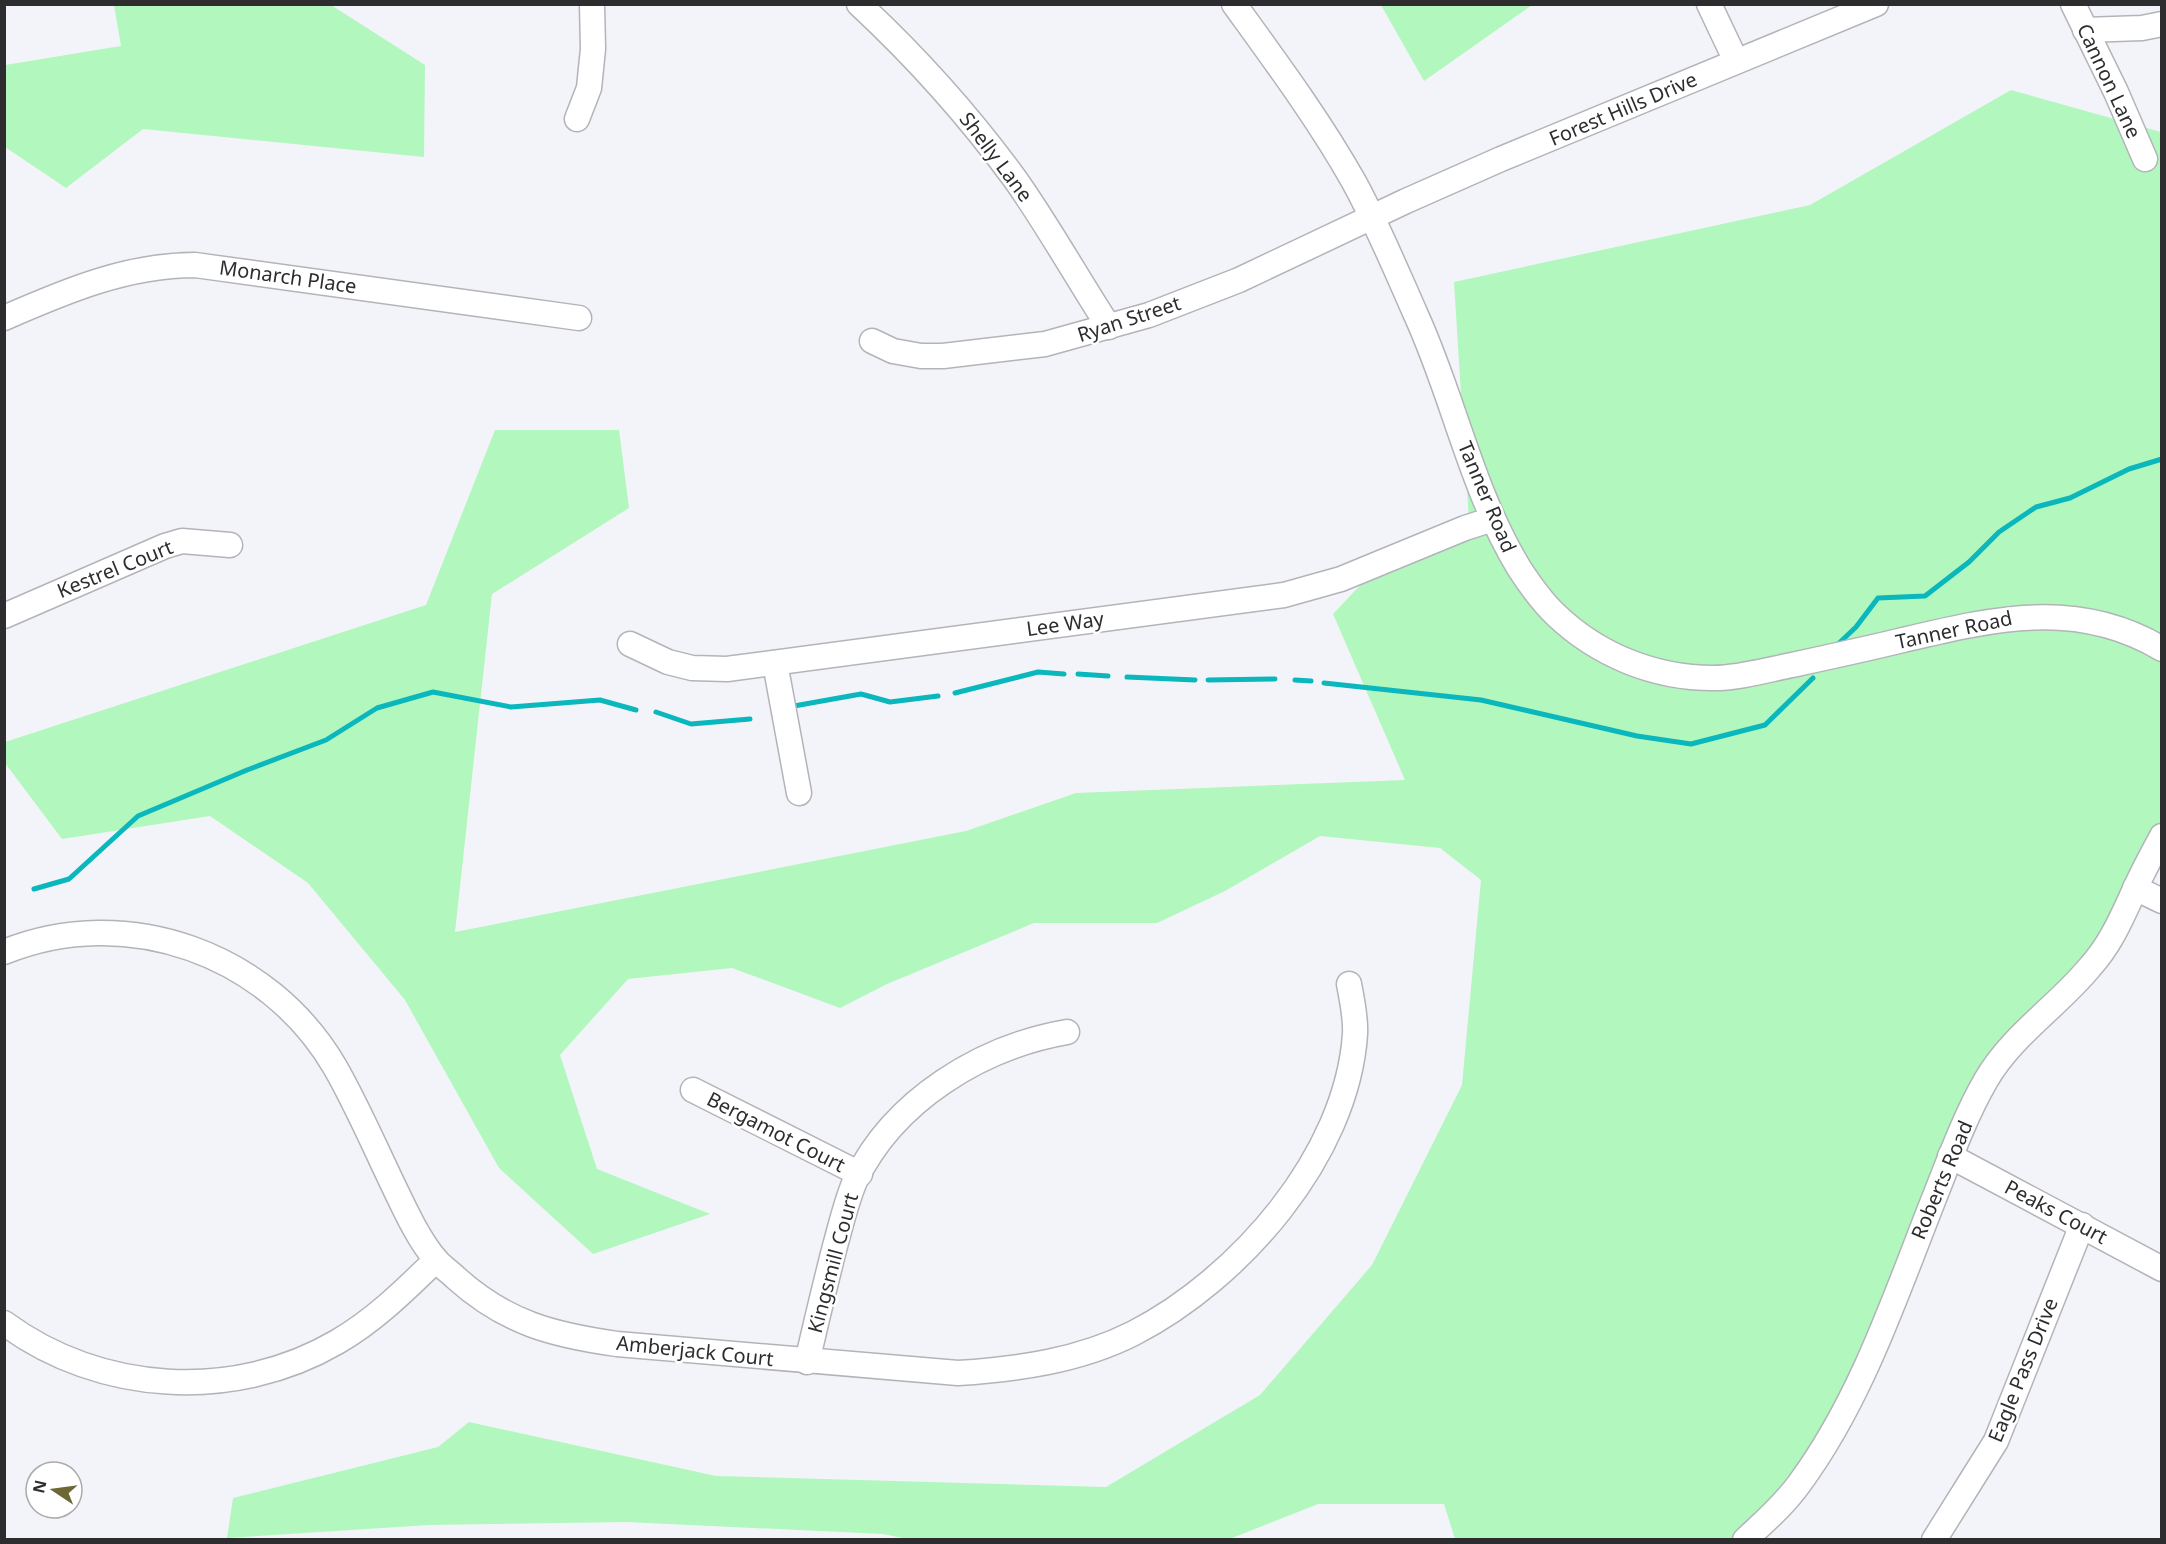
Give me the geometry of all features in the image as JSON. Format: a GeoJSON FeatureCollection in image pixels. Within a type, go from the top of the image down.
{"type":"FeatureCollection","features":[{"type":"Feature","properties":{"kind":"street"},"geometry":{"type":"LineString","coordinates":[[577,119],[590,88],[593,49],[591,4]]}},
{"type":"Feature","properties":{"kind":"street","name":"Shelly Lane"},"geometry":{"type":"LineString","coordinates":[[860,4],[922,66],[971,121],[1033,206],[1109,327]]}},
{"type":"Feature","properties":{"kind":"street","name":"Tanner Road"},"geometry":{"type":"LineString","coordinates":[[1234,4],[1322,129],[1372,218],[1418,319],[1493,519],[1508,549],[1531,587],[1556,616],[1584,639],[1630,663],[1680,676],[1713,678],[1738,676],[1958,627],[2023,616],[2062,617],[2093,622],[2124,631],[2162,649]]}},
{"type":"Feature","properties":{"kind":"street"},"geometry":{"type":"LineString","coordinates":[[1709,4],[1736,61]]}},
{"type":"Feature","properties":{"kind":"street","name":"Forest Hills Drive"},"geometry":{"type":"LineString","coordinates":[[1372,218],[1501,159],[1568,134],[1736,61],[1876,4]]}},
{"type":"Feature","properties":{"kind":"street","name":"Cannon Lane"},"geometry":{"type":"LineString","coordinates":[[2073,4],[2116,92],[2145,159]]}},
{"type":"Feature","properties":{"kind":"street"},"geometry":{"type":"LineString","coordinates":[[2085,30],[2142,28],[2162,24]]}},
{"type":"Feature","properties":{"kind":"street","name":"Ryan Street"},"geometry":{"type":"LineString","coordinates":[[872,340],[893,351],[921,356],[943,356],[1045,344],[1149,315],[1239,280],[1372,218]]}},
{"type":"Feature","properties":{"kind":"street","name":"Monarch Place"},"geometry":{"type":"LineString","coordinates":[[4,318],[115,275],[137,269],[195,265],[579,318]]}},
{"type":"Feature","properties":{"kind":"street","name":"Lee Way"},"geometry":{"type":"LineString","coordinates":[[630,644],[668,662],[692,668],[727,669],[1284,595],[1341,579],[1493,519]]}},
{"type":"Feature","properties":{"kind":"street","name":"Kestrel Court"},"geometry":{"type":"LineString","coordinates":[[4,616],[165,546],[182,542],[230,545]]}},
{"type":"Feature","properties":{"kind":"street"},"geometry":{"type":"LineString","coordinates":[[775,663],[799,793]]}},
{"type":"Feature","properties":{"kind":"street","name":"Roberts Road"},"geometry":{"type":"LineString","coordinates":[[1746,1539],[1799,1485],[1850,1399],[1871,1353],[1950,1156],[1985,1082],[1998,1061],[2014,1042],[2091,967],[2122,919],[2162,836]]}},
{"type":"Feature","properties":{"kind":"street"},"geometry":{"type":"LineString","coordinates":[[2135,888],[2162,902]]}},
{"type":"Feature","properties":{"kind":"street","name":"Amberjack Court"},"geometry":{"type":"LineString","coordinates":[[4,952],[46,938],[72,934],[124,933],[194,948],[215,957],[254,980],[291,1010],[316,1038],[336,1068],[406,1212],[436,1260],[479,1297],[507,1315],[571,1337],[617,1344],[957,1373],[1006,1370],[1056,1361],[1095,1349],[1133,1333],[1176,1307],[1206,1286],[1235,1261],[1284,1206],[1320,1145],[1336,1111],[1350,1071],[1356,1032],[1349,984]]}},
{"type":"Feature","properties":{"kind":"street","name":"Kingsmill Court"},"geometry":{"type":"LineString","coordinates":[[807,1362],[842,1221],[860,1174],[876,1148],[896,1124],[938,1085],[977,1061],[1016,1044],[1067,1032]]}},
{"type":"Feature","properties":{"kind":"street","name":"Bergamot Court"},"geometry":{"type":"LineString","coordinates":[[693,1090],[860,1174]]}},
{"type":"Feature","properties":{"kind":"street","name":"Peaks Court"},"geometry":{"type":"LineString","coordinates":[[1950,1156],[2162,1269]]}},
{"type":"Feature","properties":{"kind":"street","name":"Eagle Pass Drive"},"geometry":{"type":"LineString","coordinates":[[1934,1539],[1996,1441],[2082,1225]]}},
{"type":"Feature","properties":{"kind":"street"},"geometry":{"type":"LineString","coordinates":[[4,1323],[32,1341],[72,1361],[114,1374],[155,1381],[194,1382],[233,1379],[271,1370],[337,1342],[369,1321],[436,1260]]}},
{"type":"Feature","properties":{"kind":"green space"},"geometry":{"type":"Polygon","coordinates":[[[114,5],[331,5],[425,65],[424,157],[143,129],[66,188],[5,147],[5,65],[121,46],[114,5]]]}},
{"type":"Feature","properties":{"kind":"green space"},"geometry":{"type":"Polygon","coordinates":[[[1381,5],[1532,5],[1424,81],[1381,5]]]}},
{"type":"Feature","properties":{"kind":"green space"},"geometry":{"type":"Polygon","coordinates":[[[2011,90],[2161,132],[2161,836],[2135,901],[2013,1038],[1876,1348],[1753,1539],[1455,1539],[1444,1504],[1318,1504],[1227,1540],[913,1540],[883,1534],[626,1522],[429,1525],[227,1538],[233,1498],[438,1447],[469,1422],[716,1476],[1106,1487],[1260,1395],[1372,1265],[1462,1085],[1481,880],[1440,848],[1320,836],[1225,891],[1157,923],[1034,923],[887,984],[840,1008],[732,968],[628,979],[560,1055],[597,1169],[710,1214],[593,1254],[499,1168],[405,1000],[308,883],[210,816],[62,839],[5,763],[5,742],[426,605],[495,430],[619,430],[629,508],[492,594],[455,932],[966,831],[1076,793],[1405,780],[1333,614],[1400,543],[1469,521],[1454,282],[1810,205],[2011,90]]]}},
{"type":"Feature","properties":{"kind":"waterway"},"geometry":{"type":"LineString","coordinates":[[1835,647],[1856,627],[1878,598],[1925,596],[1969,562],[1999,532],[2036,507],[2070,498],[2129,469],[2162,459]]}},
{"type":"Feature","properties":{"kind":"waterway"},"geometry":{"type":"LineString","coordinates":[[955,693],[1038,672],[1064,674]]}},
{"type":"Feature","properties":{"kind":"waterway"},"geometry":{"type":"LineString","coordinates":[[1078,674],[1108,676]]}},
{"type":"Feature","properties":{"kind":"waterway"},"geometry":{"type":"LineString","coordinates":[[1127,677],[1195,680]]}},
{"type":"Feature","properties":{"kind":"waterway"},"geometry":{"type":"LineString","coordinates":[[1324,683],[1481,700],[1637,736],[1691,744],[1765,725],[1813,678]]}},
{"type":"Feature","properties":{"kind":"waterway"},"geometry":{"type":"LineString","coordinates":[[1208,680],[1275,679]]}},
{"type":"Feature","properties":{"kind":"waterway"},"geometry":{"type":"LineString","coordinates":[[1295,680],[1311,681]]}},
{"type":"Feature","properties":{"kind":"waterway"},"geometry":{"type":"LineString","coordinates":[[34,889],[69,879],[138,816],[326,740],[377,708],[433,692],[511,707],[600,700],[636,710]]}},
{"type":"Feature","properties":{"kind":"waterway"},"geometry":{"type":"LineString","coordinates":[[794,706],[861,694],[890,702],[938,696]]}},
{"type":"Feature","properties":{"kind":"waterway"},"geometry":{"type":"LineString","coordinates":[[656,712],[691,724],[750,719]]}}]}
